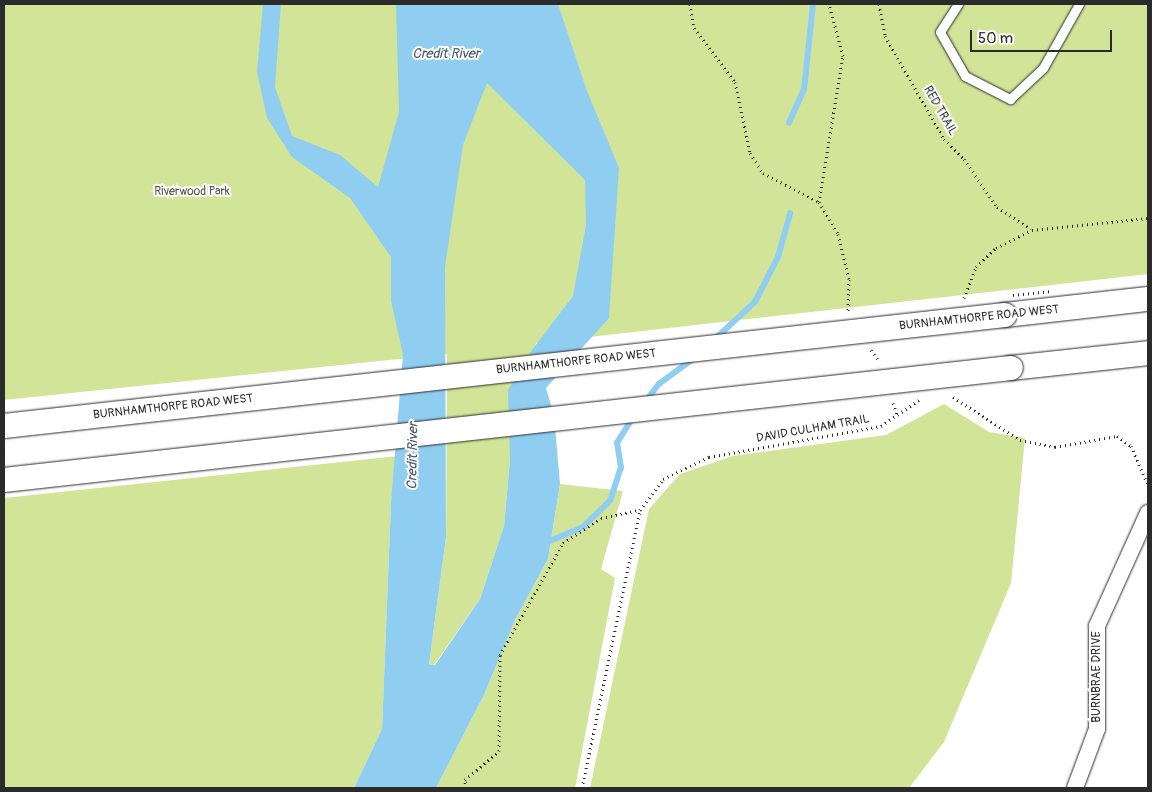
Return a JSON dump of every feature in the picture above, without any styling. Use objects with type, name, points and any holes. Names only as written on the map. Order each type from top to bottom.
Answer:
[{"type":"main road","name":"BURNHAMTHORPE ROAD WEST","points":[[4,426],[1148,299]]},
{"type":"main road","points":[[4,480],[1148,353]]},
{"type":"street","name":"BURNBRAE DRIVE","points":[[1076,788],[1097,730],[1097,626],[1148,513]]},
{"type":"lane","points":[[958,4],[940,32],[965,76],[1010,99],[1043,68],[1079,4]]},
{"type":"path","points":[[690,4],[694,28],[736,82],[750,153],[763,173],[818,202],[838,234],[849,279],[848,314],[853,323]]},
{"type":"path","points":[[818,202],[843,56],[829,4]]},
{"type":"path","name":"RED TRAIL","points":[[879,4],[885,36],[944,139],[964,159],[997,207],[1032,230]]},
{"type":"path","points":[[963,301],[976,267],[996,248],[1032,230],[1148,218]]},
{"type":"path","points":[[868,346],[881,368]]},
{"type":"path","points":[[948,393],[1020,440],[1055,447],[1117,436],[1131,446],[1148,485]]},
{"type":"path","points":[[891,395],[897,414]]},
{"type":"path","name":"DAVID CULHAM TRAIL","points":[[582,788],[640,510],[663,479],[709,458],[881,426],[926,396]]},
{"type":"path","points":[[466,788],[465,780],[500,751],[500,655],[563,543],[601,518],[640,510]]},
{"type":"green space","name":"Riverwood Park","points":[[4,4],[1148,4],[1148,274],[536,343],[510,459],[504,526],[480,599],[434,665],[429,665],[446,537],[447,354],[4,400]]},
{"type":"green space","points":[[944,404],[989,432],[1025,438],[1011,583],[944,742],[909,788],[590,788],[649,509],[680,474],[733,456],[886,435]]},
{"type":"green space","points":[[398,456],[391,502],[382,729],[354,788],[4,788],[4,498]]},
{"type":"green space","points":[[560,484],[623,491],[601,569],[615,578],[575,788],[436,788],[484,695],[515,620],[548,559]]},
{"type":"water","name":"Credit River","points":[[263,4],[281,4],[275,87],[292,136],[340,155],[378,187],[399,112],[396,4],[558,4],[587,91],[619,168],[609,318],[546,388],[554,415],[560,484],[548,559],[515,620],[484,695],[436,788],[354,788],[382,729],[391,502],[403,355],[391,301],[391,257],[350,198],[292,157],[267,118],[257,72]],"holes":[[[487,83],[585,180],[586,225],[573,296],[532,350],[508,390],[510,459],[504,526],[480,599],[435,665],[429,665],[446,537],[445,267],[463,145]]]},
{"type":"waterway","points":[[789,123],[804,90],[813,4]]},
{"type":"waterway","points":[[715,339],[755,302],[778,257],[790,214]]},
{"type":"waterway","points":[[646,401],[659,384],[693,359]]},
{"type":"waterway","points":[[545,543],[583,527],[610,501],[621,468],[617,443],[634,416]]}]
